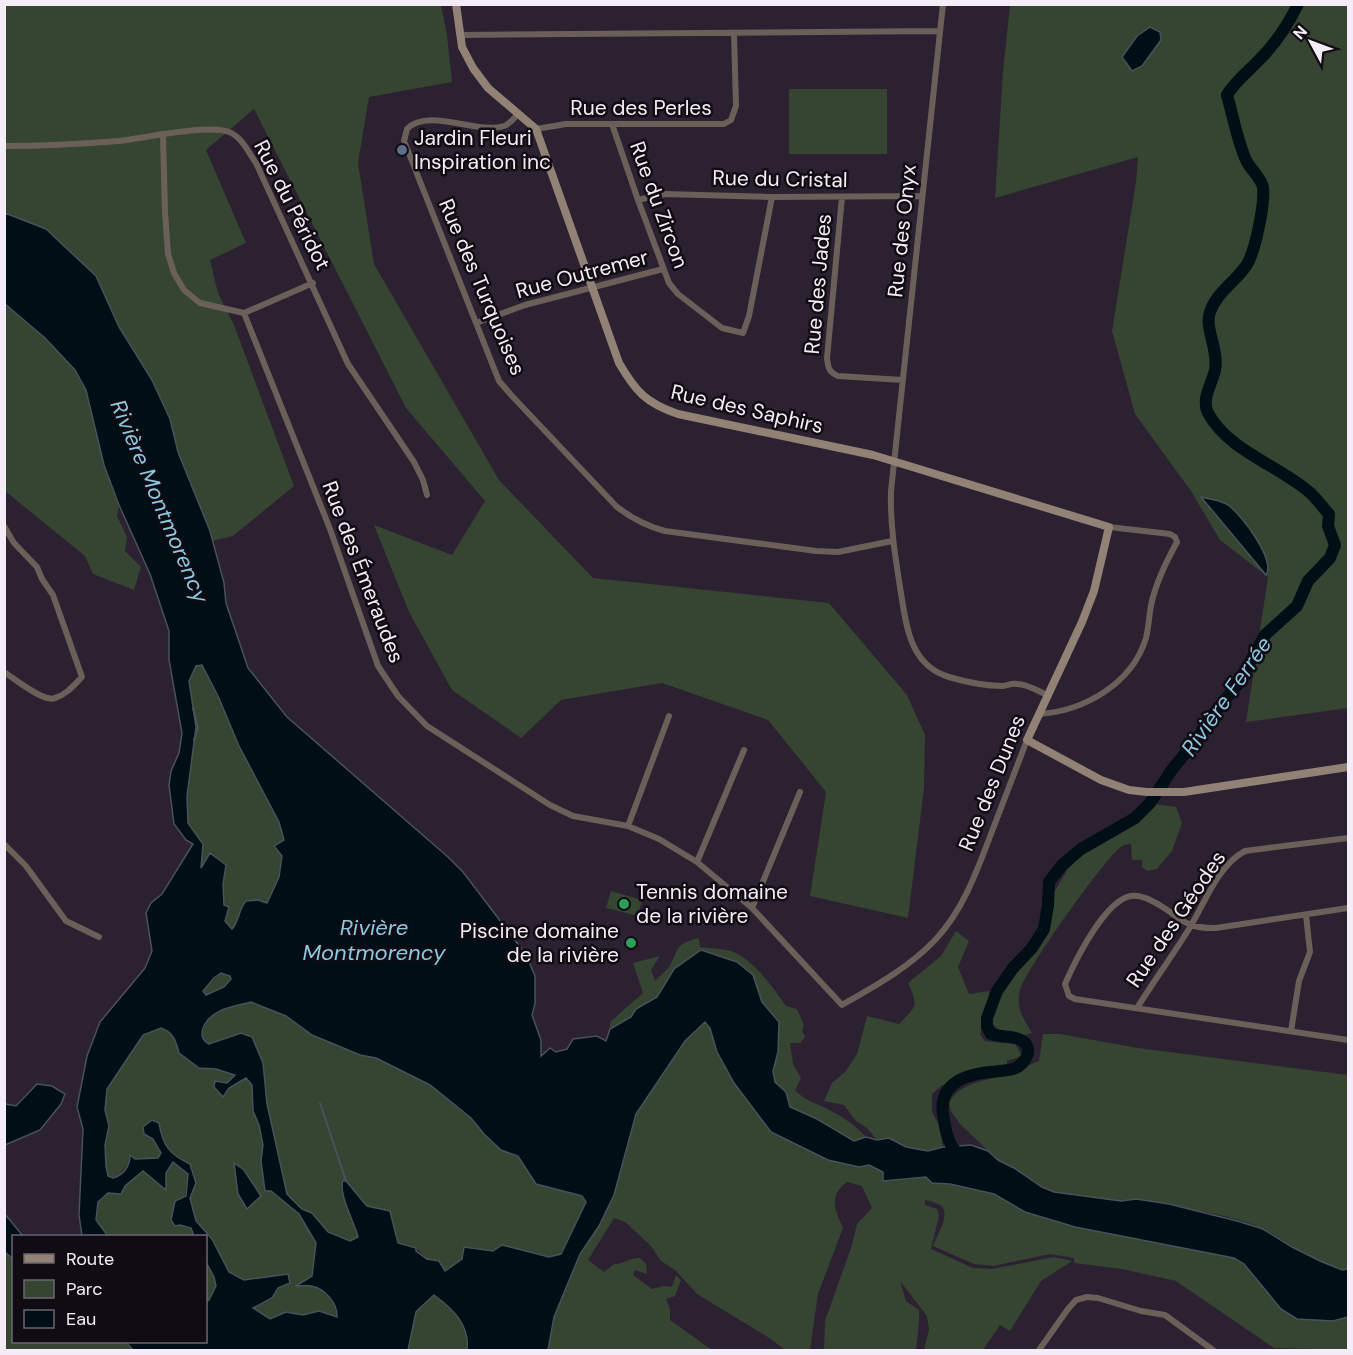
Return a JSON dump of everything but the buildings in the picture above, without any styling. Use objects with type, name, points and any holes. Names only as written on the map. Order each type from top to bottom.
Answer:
[{"type":"street","points":[[456,4],[462,47],[473,68],[488,88],[536,129]]},
{"type":"street","name":"Rue des Onyx","points":[[943,4],[894,461],[891,506],[892,541],[904,618],[910,639],[919,656],[930,668],[947,677],[974,683],[1004,686],[1017,684],[1047,695]]},
{"type":"street","points":[[460,35],[939,31]]},
{"type":"street","name":"Rue des Perles","points":[[536,129],[566,124],[716,125],[730,120],[736,106],[734,34]]},
{"type":"street","name":"Rue des Turquoises","points":[[518,114],[505,126],[495,127],[437,121],[417,122],[410,126],[404,135],[404,141],[499,381],[617,507],[633,520],[665,531],[816,551],[838,552],[892,541]]},
{"type":"street","name":"Rue du Zircon","points":[[612,124],[669,283],[687,301],[722,328],[743,333],[749,316],[772,197]]},
{"type":"street","name":"Rue des Saphirs","points":[[536,129],[619,363],[631,384],[642,397],[658,407],[678,414],[873,455],[1109,527],[1170,534],[1175,537],[1177,542],[1158,579],[1151,603],[1146,638],[1135,661],[1116,683],[1094,699],[1073,709],[1039,714]]},
{"type":"street","name":"Rue du Péridot","points":[[4,146],[50,146],[212,130],[228,131],[239,138],[256,162],[348,364],[414,462],[427,495]]},
{"type":"street","points":[[164,135],[168,254],[174,273],[184,290],[200,303],[244,313],[313,283]]},
{"type":"street","name":"Rue du Cristal","points":[[638,200],[664,194],[772,197],[922,196]]},
{"type":"street","name":"Rue des Jades","points":[[842,197],[827,358],[829,369],[831,374],[838,376],[903,380]]},
{"type":"street","name":"Rue Outremer","points":[[476,323],[525,305],[663,269]]},
{"type":"street","name":"Rue des Émeraudes","points":[[244,313],[330,529],[378,666],[398,696],[427,726],[550,805],[573,816],[628,826],[659,839],[698,862],[752,908],[842,1005]]},
{"type":"street","points":[[4,526],[14,543],[37,567],[42,579],[54,595],[82,677],[67,692],[53,700],[44,698],[4,672]]},
{"type":"street","name":"Rue des Dunes","points":[[842,1005],[879,984],[919,955],[937,939],[963,900],[977,870],[1027,740],[1082,622],[1094,591],[1109,527]]},
{"type":"street","points":[[628,826],[669,716]]},
{"type":"street","points":[[1027,740],[1101,780],[1129,790],[1147,792],[1184,792],[1348,767]]},
{"type":"street","points":[[698,862],[744,750]]},
{"type":"street","points":[[752,908],[800,792]]},
{"type":"street","name":"Rue des Géodes","points":[[1348,838],[1245,851],[1235,856],[1197,911],[1191,926],[1137,1008],[1348,1040]]},
{"type":"street","points":[[4,844],[27,866],[66,921],[99,937]]},
{"type":"street","points":[[1137,1008],[1075,999],[1069,996],[1065,984],[1092,934],[1110,910],[1130,896],[1139,896],[1149,900],[1182,923],[1201,929],[1348,908]]},
{"type":"street","points":[[1291,1031],[1299,981],[1310,952],[1306,915]]},
{"type":"street","points":[[1040,1350],[1068,1309],[1076,1300],[1087,1297],[1165,1315],[1213,1350]]},
{"type":"green space","points":[[5,5],[441,5],[452,82],[369,97],[358,163],[374,264],[499,480],[593,578],[829,603],[907,695],[925,735],[924,788],[908,918],[810,896],[826,792],[768,720],[662,683],[561,700],[521,738],[452,690],[409,612],[374,525],[452,555],[485,501],[406,408],[254,109],[206,150],[246,243],[210,260],[218,293],[234,325],[294,486],[233,536],[212,541],[178,452],[170,419],[151,380],[119,327],[96,276],[46,229],[5,213]]},
{"type":"green space","points":[[1010,5],[1348,5],[1348,708],[1246,722],[1268,577],[1220,540],[1191,491],[1135,414],[1112,331],[1138,157],[995,198]]},
{"type":"green space","points":[[789,89],[887,89],[887,154],[789,154]]},
{"type":"green space","points":[[4,304],[45,338],[75,370],[86,389],[104,465],[119,505],[117,516],[127,537],[125,551],[141,567],[134,590],[93,574],[85,556],[5,491]]},
{"type":"green space","points":[[196,665],[202,665],[279,822],[284,841],[279,877],[267,904],[240,909],[238,922],[232,929],[225,922],[229,908],[224,905],[223,884],[226,865],[200,869],[188,823],[187,796],[196,727],[189,681]]},
{"type":"green space","points":[[1155,804],[1176,807],[1182,823],[1172,851],[1157,869],[1147,871],[1142,867],[1142,860],[1132,860],[1131,843],[1122,846],[1113,855],[1084,891],[1025,979],[1020,990],[1020,1008],[1032,1033],[1015,1035],[1000,1030],[991,1022],[995,1007],[1005,988],[1042,938],[1054,906],[1054,892],[1068,869],[1082,855],[1146,815]]},
{"type":"green space","name":"Tennis domaine de la rivière","points":[[611,891],[642,900],[638,916],[606,908]]},
{"type":"green space","points":[[956,931],[969,941],[958,967],[969,994],[989,991],[988,1010],[980,1034],[985,1041],[1015,1044],[1022,1056],[1007,1061],[1007,1065],[981,1069],[971,1078],[954,1087],[942,1085],[932,1094],[932,1112],[940,1127],[943,1147],[919,1150],[891,1140],[877,1140],[867,1128],[856,1121],[844,1105],[824,1101],[832,1083],[845,1072],[857,1054],[867,1016],[899,1024],[914,1006],[914,997],[908,983],[941,956]]},
{"type":"green space","points":[[699,938],[700,947],[730,951],[752,964],[786,1006],[797,1009],[804,1025],[802,1031],[805,1037],[800,1043],[790,1043],[793,1064],[801,1078],[795,1090],[806,1099],[844,1118],[866,1137],[854,1141],[817,1119],[790,1107],[786,1092],[775,1082],[773,1071],[778,1052],[772,1013],[762,1002],[753,975],[737,962],[701,950],[674,969],[657,997],[636,1009],[631,1017],[610,1029],[606,1041],[611,1021],[643,993],[633,963],[660,956],[651,970],[655,981],[669,967],[681,945]]},
{"type":"green space","points":[[221,973],[231,978],[224,987],[206,995],[202,991]]},
{"type":"green space","points":[[251,1002],[286,1016],[312,1035],[360,1055],[376,1058],[430,1085],[471,1118],[501,1150],[518,1156],[536,1184],[582,1196],[586,1202],[560,1254],[549,1257],[502,1245],[493,1251],[464,1247],[462,1258],[445,1272],[439,1261],[427,1259],[416,1248],[398,1243],[390,1211],[367,1206],[343,1180],[343,1194],[359,1237],[350,1241],[328,1232],[312,1213],[302,1209],[287,1194],[267,1104],[263,1063],[252,1037],[209,1044],[203,1038],[207,1021],[217,1012]]},
{"type":"green space","points":[[706,1022],[717,1052],[734,1083],[771,1132],[828,1160],[859,1167],[869,1165],[883,1172],[883,1181],[926,1177],[932,1183],[950,1184],[994,1194],[1025,1212],[1075,1227],[1234,1258],[1244,1264],[1281,1309],[1333,1321],[1348,1317],[1348,1350],[1274,1348],[1176,1281],[1122,1269],[1074,1263],[1074,1258],[1050,1254],[993,1266],[974,1264],[933,1246],[943,1222],[944,1212],[940,1205],[925,1200],[925,1205],[937,1209],[939,1216],[931,1249],[973,1268],[992,1269],[1054,1257],[1072,1261],[1041,1281],[1010,1331],[1000,1325],[983,1350],[924,1350],[929,1329],[927,1316],[900,1281],[906,1301],[919,1310],[916,1350],[824,1350],[825,1321],[852,1245],[857,1224],[872,1208],[862,1186],[847,1182],[835,1198],[836,1209],[843,1228],[818,1294],[810,1350],[785,1350],[697,1294],[675,1270],[661,1261],[651,1246],[625,1222],[614,1218],[588,1260],[604,1272],[614,1264],[640,1258],[646,1264],[647,1274],[635,1270],[633,1275],[652,1289],[663,1286],[672,1287],[676,1275],[681,1280],[675,1296],[666,1299],[670,1309],[670,1320],[712,1350],[548,1350],[554,1317],[580,1254],[599,1226],[614,1195],[636,1114],[685,1041]]},
{"type":"green space","points":[[161,1028],[173,1038],[179,1053],[199,1068],[216,1069],[236,1075],[227,1084],[222,1081],[226,1094],[229,1088],[247,1078],[252,1085],[253,1111],[259,1125],[263,1145],[261,1161],[265,1190],[270,1191],[299,1214],[316,1243],[312,1276],[297,1286],[312,1286],[322,1290],[333,1302],[337,1317],[319,1311],[303,1315],[286,1312],[270,1319],[252,1308],[272,1299],[278,1288],[290,1283],[244,1280],[229,1272],[212,1239],[196,1221],[190,1198],[196,1183],[190,1164],[173,1156],[162,1140],[153,1138],[161,1153],[158,1159],[135,1160],[116,1177],[108,1176],[105,1145],[109,1126],[105,1110],[107,1089],[143,1034]],"holes":[[[234,1164],[260,1196],[248,1209],[238,1194]]]},
{"type":"green space","points":[[1043,1034],[1060,1034],[1138,1048],[1348,1075],[1348,1269],[1328,1266],[1262,1228],[1216,1214],[1136,1199],[1121,1201],[1054,1192],[998,1160],[960,1124],[951,1111],[949,1102],[955,1094],[971,1084],[1017,1071],[1039,1061]]},
{"type":"green space","points":[[173,1162],[188,1174],[180,1225],[191,1228],[194,1235],[107,1235],[96,1220],[98,1202],[108,1193],[125,1186],[143,1170],[166,1190],[166,1173]]},
{"type":"green space","points":[[4,1252],[12,1258],[12,1343],[127,1343],[133,1350],[5,1350]]},
{"type":"green space","points":[[207,1264],[216,1286],[207,1301]]},
{"type":"green space","points":[[434,1295],[459,1318],[466,1333],[467,1350],[408,1350],[416,1312]]},
{"type":"water","points":[[1150,27],[1160,32],[1161,40],[1142,66],[1132,71],[1122,57],[1137,36]]},
{"type":"water","name":"Rivière Montmorency","points":[[5,213],[46,229],[96,276],[119,327],[152,380],[170,419],[178,452],[210,531],[224,583],[226,603],[248,668],[287,717],[463,872],[517,943],[526,955],[535,976],[535,1004],[532,1015],[541,1040],[541,1056],[550,1048],[556,1052],[567,1049],[573,1039],[597,1036],[606,1041],[610,1029],[631,1017],[636,1009],[657,997],[674,969],[701,950],[737,962],[753,975],[762,1002],[779,1022],[778,1052],[773,1071],[775,1082],[786,1092],[790,1107],[817,1119],[854,1141],[866,1137],[877,1140],[889,1138],[906,1147],[928,1151],[943,1147],[971,1145],[988,1151],[998,1160],[1054,1192],[1121,1201],[1136,1199],[1169,1204],[1263,1229],[1320,1261],[1342,1270],[1348,1269],[1348,1317],[1333,1321],[1297,1319],[1281,1309],[1244,1264],[1234,1258],[1075,1227],[1025,1212],[994,1194],[950,1184],[932,1183],[926,1177],[883,1181],[883,1172],[869,1165],[859,1167],[828,1160],[771,1132],[734,1083],[717,1052],[710,1028],[705,1022],[685,1041],[636,1114],[614,1195],[599,1226],[580,1254],[554,1317],[548,1350],[467,1350],[466,1333],[459,1318],[434,1295],[416,1312],[408,1350],[133,1350],[127,1343],[207,1343],[207,1301],[216,1286],[207,1264],[207,1235],[194,1235],[191,1228],[175,1226],[171,1220],[175,1201],[186,1196],[188,1174],[173,1162],[166,1173],[166,1190],[143,1171],[125,1186],[121,1194],[108,1193],[98,1202],[96,1220],[107,1235],[82,1235],[79,1215],[83,1129],[77,1107],[87,1056],[100,1022],[145,968],[152,951],[146,913],[151,903],[162,894],[193,844],[186,840],[174,824],[169,785],[171,771],[179,753],[182,733],[169,660],[169,631],[150,574],[104,465],[86,390],[75,370],[45,338],[5,304]],"holes":[[[202,665],[239,746],[279,822],[284,840],[274,846],[282,856],[279,877],[267,903],[258,900],[246,901],[232,929],[225,921],[229,907],[224,905],[223,884],[226,865],[210,853],[201,868],[203,844],[188,823],[187,796],[196,727],[189,681],[196,666]],[[221,973],[230,976],[231,979],[224,987],[206,995],[203,991]],[[251,1002],[286,1016],[312,1035],[360,1055],[376,1058],[430,1085],[471,1118],[501,1150],[518,1156],[536,1184],[582,1196],[586,1202],[561,1254],[549,1257],[502,1245],[493,1251],[464,1247],[462,1259],[445,1271],[439,1261],[427,1259],[416,1251],[416,1248],[398,1243],[390,1211],[367,1206],[343,1180],[344,1200],[358,1237],[350,1241],[328,1232],[312,1213],[302,1209],[287,1194],[267,1104],[263,1063],[252,1037],[241,1033],[209,1044],[203,1038],[203,1028],[211,1017],[223,1010]],[[161,1028],[173,1038],[179,1053],[199,1068],[216,1069],[235,1075],[227,1083],[215,1081],[214,1087],[223,1097],[229,1088],[246,1078],[252,1085],[253,1111],[259,1125],[263,1145],[261,1161],[265,1191],[271,1191],[299,1214],[316,1243],[312,1276],[296,1286],[316,1287],[326,1293],[333,1302],[337,1317],[319,1311],[303,1315],[286,1312],[270,1319],[253,1308],[272,1298],[278,1288],[290,1283],[288,1274],[244,1280],[229,1272],[212,1239],[196,1221],[190,1198],[196,1183],[190,1164],[177,1157],[168,1148],[159,1123],[152,1120],[143,1127],[144,1134],[153,1139],[161,1153],[158,1158],[135,1159],[130,1155],[128,1166],[123,1172],[117,1177],[108,1176],[105,1145],[109,1126],[105,1110],[107,1089],[143,1035]]]},
{"type":"water","points":[[1201,497],[1225,503],[1241,518],[1262,549],[1268,568],[1266,575]]},
{"type":"water","points":[[37,1084],[52,1086],[65,1094],[61,1104],[40,1130],[5,1145],[5,1104],[16,1106]]},
{"type":"water","points":[[234,1163],[244,1170],[261,1196],[247,1209],[238,1194]]},
{"type":"water","points":[[4,1213],[22,1235],[12,1235],[12,1258],[5,1252]]},
{"type":"waterway","name":"Rivière Ferrée","points":[[962,1156],[951,1145],[947,1135],[942,1108],[944,1099],[953,1084],[969,1076],[1013,1069],[1025,1060],[1028,1051],[1024,1042],[1016,1038],[991,1034],[987,1027],[987,1018],[997,991],[1013,968],[1032,948],[1044,929],[1049,882],[1062,865],[1081,849],[1135,818],[1150,803],[1171,771],[1200,735],[1205,724],[1238,684],[1265,635],[1297,606],[1308,581],[1330,558],[1335,545],[1328,526],[1329,514],[1314,496],[1240,447],[1217,426],[1206,408],[1216,362],[1209,325],[1210,312],[1221,293],[1249,260],[1259,228],[1263,195],[1262,184],[1243,152],[1227,95],[1266,53],[1286,26],[1298,4]]},
{"type":"waterway","points":[[193,708],[198,728],[194,740]]},
{"type":"waterway","points":[[320,1103],[346,1181]]},
{"type":"place","name":"Jardin Fleuri Inspiration inc","points":[[402,150]]},
{"type":"place","name":"Tennis domaine de la rivière","points":[[624,904]]},
{"type":"place","name":"Piscine domaine de la rivière","points":[[631,943]]}]
